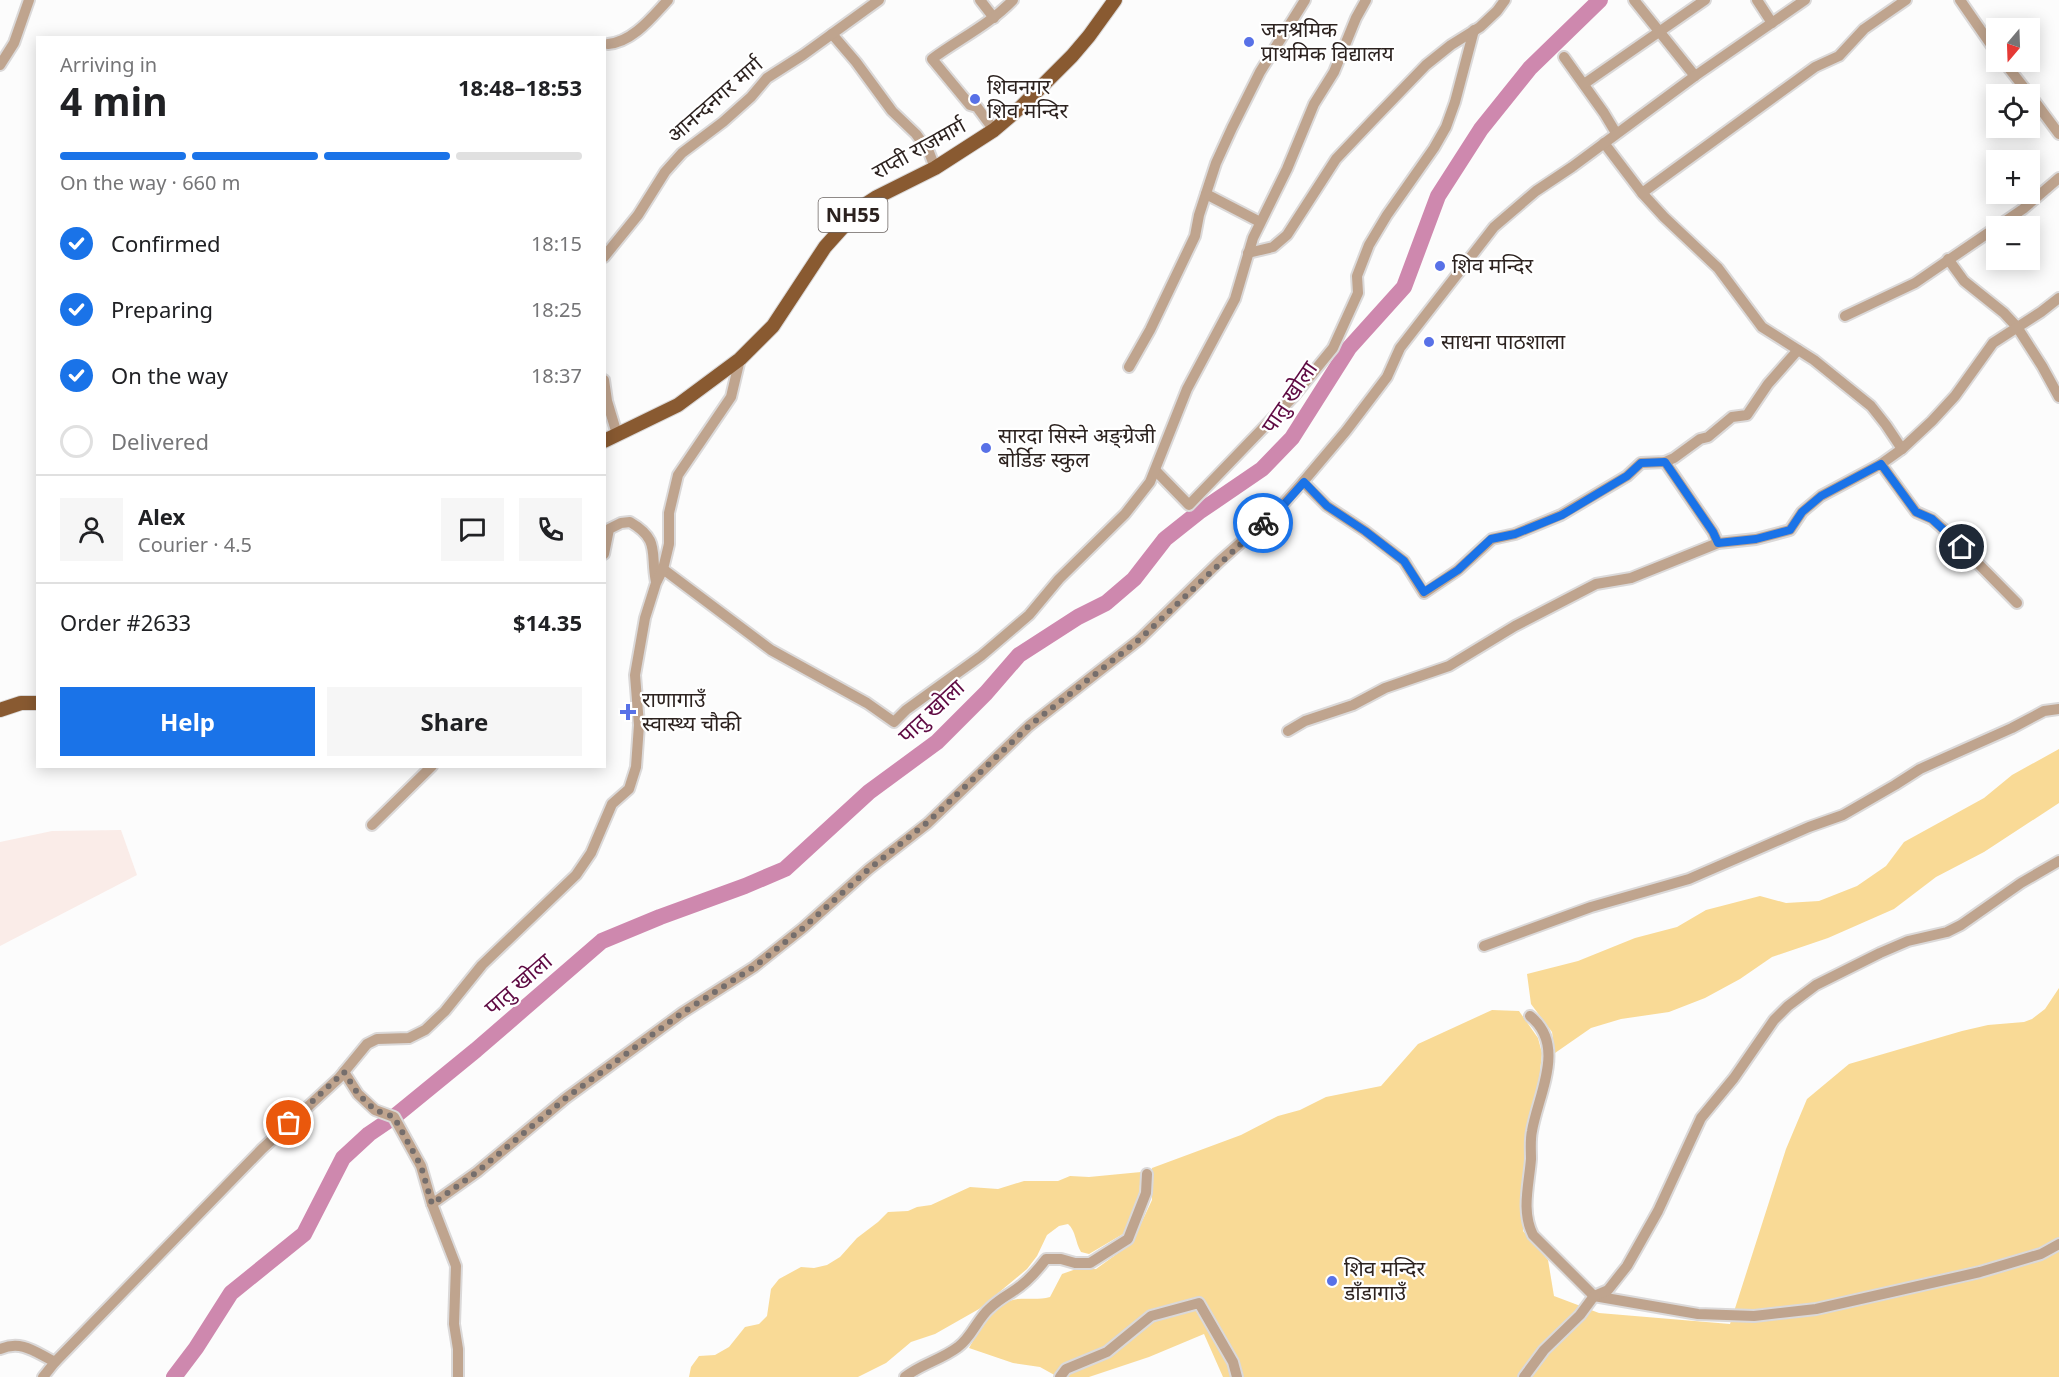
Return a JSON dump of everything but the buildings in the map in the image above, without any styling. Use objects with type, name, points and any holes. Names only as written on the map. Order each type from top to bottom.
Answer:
[{"type":"main road","name":"राप्ती राजमार्ग","points":[[606,440],[678,405],[740,359],[773,326],[825,247],[860,208],[877,196],[935,168],[994,130],[1022,106],[1072,56],[1115,0]]},
{"type":"main road","points":[[1,708],[36,702]]},
{"type":"street","points":[[0,65],[14,43],[29,0]]},
{"type":"street","points":[[608,45],[621,43],[649,20],[668,0]]},
{"type":"street","name":"आनन्दनगर मार्ग","points":[[606,254],[638,214],[665,172],[682,153],[723,122],[751,97],[767,78],[879,0]]},
{"type":"street","points":[[980,0],[994,18]]},
{"type":"street","points":[[994,130],[977,107],[970,105],[932,59],[994,18],[1012,0]]},
{"type":"street","points":[[1129,367],[1150,330],[1195,236],[1199,215],[1216,163],[1232,128],[1260,72],[1305,0]]},
{"type":"street","points":[[663,569],[771,650],[867,703],[894,722],[906,710],[981,656],[1029,615],[1059,579],[1143,494],[1156,471],[1187,389],[1234,299],[1260,222],[1287,169],[1314,104],[1334,72],[1356,18],[1366,0]]},
{"type":"street","points":[[1248,253],[1274,247],[1287,235],[1336,159],[1426,65],[1474,30],[1497,11],[1505,0]]},
{"type":"street","points":[[1634,0],[1695,76]]},
{"type":"street","points":[[1757,0],[1772,23]]},
{"type":"street","points":[[432,1204],[477,1172],[566,1098],[682,1013],[754,967],[803,928],[869,869],[928,822],[1029,726],[1140,639],[1220,561],[1280,509],[1304,482],[1387,377],[1400,348],[1494,227],[1536,191],[1804,0]]},
{"type":"street","points":[[1642,193],[1806,74],[1839,56],[1864,29],[1906,0]]},
{"type":"street","points":[[1960,0],[1986,38]]},
{"type":"street","points":[[1584,84],[1701,1]]},
{"type":"street","points":[[1156,471],[1189,505],[1293,397],[1333,348],[1358,294],[1357,276],[1369,245],[1387,214],[1434,148],[1446,127],[1474,30]]},
{"type":"street","points":[[832,34],[892,111],[916,134],[935,168]]},
{"type":"street","points":[[1564,57],[1616,134]]},
{"type":"street","points":[[2012,72],[2021,84]]},
{"type":"street","points":[[2040,109],[2059,134]]},
{"type":"street","points":[[1604,143],[1642,193],[1718,268],[1762,327],[1828,370],[1870,406],[1902,448]]},
{"type":"street","points":[[1845,315],[1915,283],[2023,210],[2059,178]]},
{"type":"street","points":[[1206,194],[1260,222]]},
{"type":"street","points":[[1948,259],[1964,281],[2004,313],[2017,327],[2059,397]]},
{"type":"street","points":[[1288,731],[1305,721],[1353,705],[1385,688],[1449,666],[1515,626],[1596,584],[1631,578],[1718,543],[1756,539],[1790,530],[1802,512],[1821,496],[1881,464],[1902,448],[1955,396],[1993,343],[2059,298]]},
{"type":"street","points":[[1304,482],[1327,506],[1404,561],[1424,592],[1458,570],[1491,539],[1515,534],[1562,515],[1627,476],[1641,463],[1665,462],[1674,458],[1700,439],[1708,437],[1732,417],[1747,415],[1768,384],[1798,350]]},
{"type":"street","points":[[43,1377],[247,1164],[344,1072],[367,1044],[377,1039],[409,1038],[425,1030],[446,1011],[482,965],[576,875],[591,853],[612,804],[629,789],[636,767],[639,725],[635,675],[645,618],[663,569],[669,544],[669,513],[678,475],[731,397],[740,359]]},
{"type":"street","points":[[606,394],[617,434]]},
{"type":"street","points":[[1665,462],[1713,532],[1718,543]]},
{"type":"street","points":[[1881,464],[1916,512],[1932,519],[1948,533],[2017,603]]},
{"type":"street","points":[[606,544],[609,529],[621,523],[630,522],[643,529],[651,540],[655,555],[656,583]]},
{"type":"street","points":[[1484,946],[1591,907],[1689,879],[1842,815],[1920,769],[2012,728],[2044,711],[2059,709]]},
{"type":"street","points":[[372,825],[430,768]]},
{"type":"street","points":[[1524,1377],[1544,1350],[1580,1316],[1594,1296],[1608,1290],[1627,1266],[1658,1211],[1701,1118],[1734,1078],[1774,1020],[1788,1006],[1816,985],[1880,953],[1908,942],[1947,932],[1961,925],[2020,883],[2059,861]]},
{"type":"street","points":[[1530,1016],[1538,1022],[1546,1035],[1548,1054],[1546,1084],[1531,1132],[1526,1196],[1527,1223],[1533,1235],[1594,1296],[1698,1314],[1754,1316],[1816,1309],[1980,1272],[2041,1254],[2059,1244]]},
{"type":"street","points":[[344,1072],[358,1094],[375,1110],[394,1117],[421,1166],[443,1238],[456,1266],[454,1324],[458,1349],[458,1377]]},
{"type":"street","points":[[905,1377],[917,1367],[947,1355],[961,1346],[979,1318],[1038,1270],[1046,1259],[1090,1263],[1128,1239],[1146,1193],[1147,1174]]},
{"type":"street","points":[[1060,1377],[1066,1370],[1107,1352],[1151,1316],[1199,1302],[1233,1362],[1237,1377]]},
{"type":"street","points":[[0,1349],[12,1344],[26,1347],[55,1362]]},
{"type":"shaded area","points":[[2059,749],[2059,803],[1984,852],[1936,877],[1894,909],[1828,938],[1772,957],[1740,979],[1705,998],[1669,1012],[1621,1019],[1591,1028],[1555,1053],[1552,1032],[1531,1004],[1527,974],[1578,961],[1635,938],[1677,927],[1706,910],[1760,896],[1786,903],[1819,901],[1857,886],[1886,866],[1904,842],[1984,798],[2012,775]]},
{"type":"shaded area","points":[[121,830],[137,875],[0,946],[0,842],[52,831]]},
{"type":"shaded area","points":[[2059,988],[2059,1377],[1223,1377],[1204,1334],[1149,1357],[1089,1377],[1058,1377],[1040,1367],[1013,1363],[969,1348],[983,1325],[1002,1305],[1018,1299],[1050,1297],[1062,1274],[1079,1268],[1096,1269],[1132,1243],[1152,1200],[1152,1168],[1241,1135],[1278,1116],[1300,1110],[1326,1097],[1381,1086],[1418,1044],[1492,1010],[1519,1011],[1538,1038],[1542,1053],[1539,1082],[1529,1129],[1523,1192],[1523,1231],[1548,1260],[1554,1296],[1599,1313],[1730,1324],[1786,1149],[1807,1099],[1849,1064],[1962,1031],[2032,1019],[2045,1009]]},
{"type":"shaded area","points":[[1141,1172],[1139,1196],[1128,1231],[1089,1254],[1081,1252],[1073,1230],[1068,1224],[1059,1226],[1047,1235],[1037,1256],[1027,1269],[979,1309],[935,1334],[911,1342],[886,1363],[858,1377],[689,1377],[691,1367],[699,1356],[715,1355],[729,1347],[745,1327],[759,1324],[767,1316],[771,1289],[779,1279],[801,1267],[814,1268],[827,1265],[840,1257],[857,1238],[888,1212],[908,1211],[931,1205],[970,1187],[998,1189],[1024,1181],[1058,1181],[1070,1176],[1089,1177]]},
{"type":"waterway","name":"पातु खोला","points":[[174,1377],[196,1348],[231,1293],[304,1234],[343,1158],[369,1134],[394,1117],[476,1050],[602,941],[785,869],[869,792],[937,742],[986,693],[1019,655],[1078,617],[1106,603],[1134,579],[1165,539],[1199,512],[1262,469],[1292,438],[1349,348],[1404,287],[1438,196],[1481,129],[1530,68],[1600,0]]},
{"type":"way so far","points":[[289,1123],[344,1072],[358,1094],[375,1110],[394,1117],[421,1166],[432,1204],[510,1146],[566,1098],[682,1013],[754,967],[803,928],[869,869],[928,822],[1029,726],[1140,639],[1220,561],[1263,523]]},
{"type":"place","name":"जनश्रमिक प्राथमिक विद्यालय","points":[[1249,42]]},
{"type":"place","name":"शिवनगर शिव मन्दिर","points":[[975,99]]},
{"type":"place","name":"शिव मन्दिर","points":[[1440,266]]},
{"type":"place","name":"साधना पाठशाला","points":[[1429,342]]},
{"type":"place","name":"सारदा सिस्ने अङ्ग्रेजी बोर्डिङ स्कुल","points":[[986,448]]},
{"type":"place","name":"राणागाउँ स्वास्थ्य चौकी","points":[[628,712]]},
{"type":"place","name":"शिव मन्दिर डाँडागाउँ","points":[[1332,1281]]},
{"type":"route","points":[[1263,523],[1280,509],[1304,482],[1327,506],[1404,561],[1424,592],[1458,570],[1491,539],[1515,534],[1562,515],[1627,476],[1641,463],[1665,462],[1713,532],[1718,543],[1741,542],[1790,530],[1802,512],[1821,496],[1881,464],[1916,512],[1932,519],[1962,547]]}]
